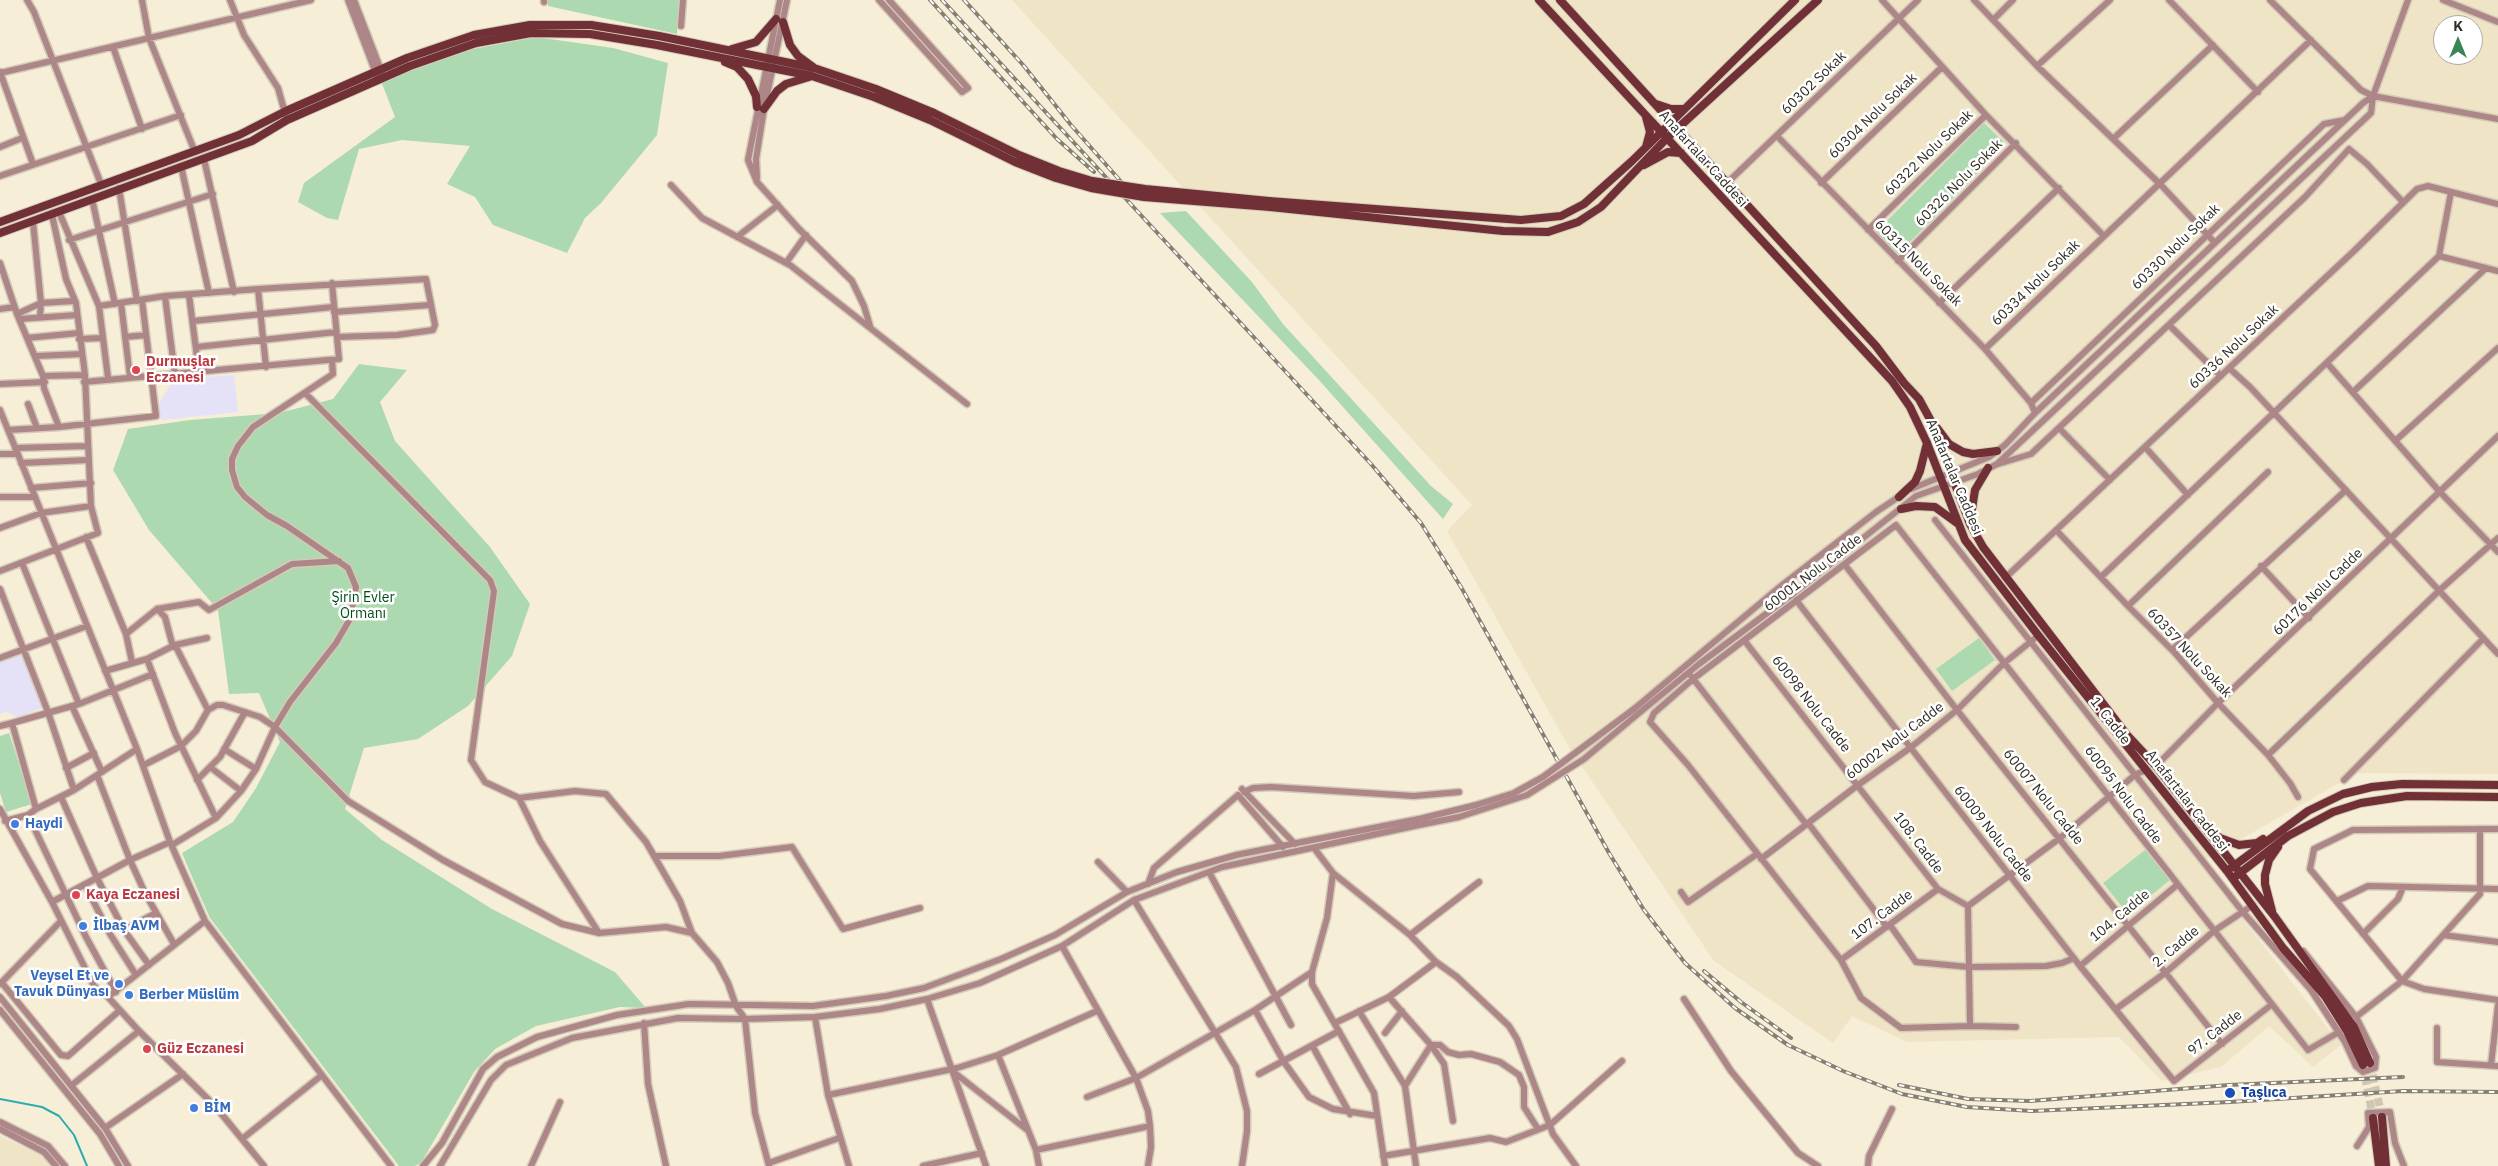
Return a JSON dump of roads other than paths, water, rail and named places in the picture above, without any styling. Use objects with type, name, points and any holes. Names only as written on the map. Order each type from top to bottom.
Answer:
[{"type":"main road","name":"Anafartalar Caddesi","points":[[1539,0],[1892,380],[1910,407],[1927,443],[1945,486],[1957,523],[1966,540],[2035,638],[2147,770],[2253,905],[2283,948],[2325,996],[2366,1064],[2354,1027],[2306,963],[2293,942],[2156,766],[2127,735],[2005,578],[1970,524],[1931,421],[1919,399],[1904,383],[1876,346],[1560,0]]},
{"type":"main road","points":[[0,222],[239,135],[286,111],[380,75],[474,35],[530,24],[591,25],[772,59],[876,89],[1018,155],[1059,171],[1092,181],[1145,189],[1502,231],[1548,232],[1578,222],[1601,207],[1638,168],[1665,135],[1671,122],[1683,109],[1795,0]]},
{"type":"main road","points":[[1270,204],[1521,220],[1547,219],[1561,216],[1584,204],[1646,149],[1677,129],[1818,0]]},
{"type":"main road","points":[[727,50],[744,47],[756,42],[779,21],[790,45],[813,72]]},
{"type":"main road","points":[[0,233],[252,140],[288,120],[380,75],[476,43],[531,33],[590,34],[770,68],[813,72]]},
{"type":"main road","points":[[715,57],[737,67],[748,79],[761,108],[786,84],[813,72]]},
{"type":"main road","points":[[1654,104],[1670,109],[1683,109]]},
{"type":"main road","points":[[1643,111],[1650,132],[1646,149]]},
{"type":"main road","points":[[1638,168],[1658,155],[1668,152],[1681,154]]},
{"type":"main road","points":[[1931,421],[1949,444],[1963,452],[1973,454],[1998,451]]},
{"type":"main road","points":[[1899,497],[1915,482],[1920,472],[1927,443]]},
{"type":"main road","points":[[1970,524],[1975,490],[1988,468]]},
{"type":"main road","points":[[1901,509],[1916,506],[1935,507],[1957,523]]},
{"type":"main road","points":[[2227,871],[2308,811],[2343,794],[2372,787],[2438,783],[2498,785]]},
{"type":"main road","points":[[2233,879],[2283,840],[2333,812],[2361,803],[2407,796],[2498,798]]},
{"type":"main road","points":[[2198,821],[2220,838],[2240,845],[2257,843],[2278,832]]},
{"type":"main road","points":[[2274,917],[2265,875],[2269,860],[2283,840]]},
{"type":"main road","points":[[2382,1117],[2386,1166]]},
{"type":"main road","points":[[2373,1118],[2379,1166]]},
{"type":"street","points":[[142,0],[150,38],[195,152]]},
{"type":"street","points":[[230,0],[244,35],[278,88],[288,120]]},
{"type":"street","points":[[33,164],[22,138],[0,72],[53,62],[311,0]]},
{"type":"street","points":[[348,0],[380,75]]},
{"type":"street","points":[[354,0],[380,75]]},
{"type":"street","points":[[681,26],[683,0]]},
{"type":"street","points":[[780,0],[779,21],[761,108],[756,159],[757,182],[852,281],[864,306],[870,326]]},
{"type":"street","points":[[779,21],[787,0]]},
{"type":"street","points":[[879,0],[962,92],[968,88],[889,0]]},
{"type":"street","points":[[1882,0],[1986,115],[2016,143],[2104,236]]},
{"type":"street","name":"60302 Sokak","points":[[1727,183],[1918,0]]},
{"type":"street","points":[[1974,0],[2037,66],[2161,184],[2208,233],[2215,243]]},
{"type":"street","points":[[1992,20],[2013,0]]},
{"type":"street","points":[[2037,66],[2110,0]]},
{"type":"street","points":[[2169,0],[2258,92]]},
{"type":"street","points":[[2270,0],[2361,90],[2373,96],[2498,119]]},
{"type":"street","points":[[1997,464],[2371,113],[2373,96],[2408,0]]},
{"type":"street","points":[[2443,0],[2498,22]]},
{"type":"street","points":[[30,1],[101,184]]},
{"type":"street","name":"60334 Nolu Sokak","points":[[1985,349],[2311,40]]},
{"type":"street","points":[[2113,139],[2213,45]]},
{"type":"street","points":[[113,47],[142,129]]},
{"type":"street","name":"60304 Nolu Sokak","points":[[1821,183],[1942,67]]},
{"type":"street","points":[[1637,711],[1782,585],[1899,497],[1916,485],[1972,465],[1998,451],[2035,413],[2344,120],[2373,96]]},
{"type":"street","points":[[0,176],[181,115]]},
{"type":"street","name":"60322 Nolu Sokak","points":[[1868,230],[1986,115]]},
{"type":"street","name":"60330 Nolu Sokak","points":[[2031,404],[2324,124],[2344,120]]},
{"type":"street","name":"60315 Nolu Sokak","points":[[1777,136],[1985,349],[2031,404],[2035,413]]},
{"type":"street","points":[[0,147],[22,138]]},
{"type":"street","name":"60326 Nolu Sokak","points":[[1898,261],[2016,143]]},
{"type":"street","points":[[440,1166],[491,1080],[506,1065],[572,1038],[678,1018],[815,1017],[880,1009],[927,998],[980,983],[1062,946],[1134,900],[1222,867],[1314,848],[1419,822],[1514,793],[1543,777],[1637,711],[1794,593],[1916,496],[1997,464],[2031,454],[2306,196],[2349,149],[2367,164],[2403,202]]},
{"type":"street","points":[[204,159],[234,292]]},
{"type":"street","points":[[181,166],[209,293]]},
{"type":"street","points":[[671,185],[702,218],[786,263],[870,326],[967,404]]},
{"type":"street","name":"60336 Nolu Sokak","points":[[2005,578],[2221,376],[2416,189],[2428,186],[2498,204]]},
{"type":"street","points":[[5,426],[59,427],[86,422],[156,416],[146,335],[119,188]]},
{"type":"street","points":[[1939,303],[2059,188]]},
{"type":"street","points":[[2100,577],[2439,256],[2451,192]]},
{"type":"street","points":[[69,240],[213,194]]},
{"type":"street","points":[[92,200],[118,304],[125,337],[130,377]]},
{"type":"street","points":[[737,237],[778,205]]},
{"type":"street","points":[[55,213],[99,306],[108,378]]},
{"type":"street","points":[[0,570],[98,533],[91,506],[84,378],[76,303],[66,279],[55,213]]},
{"type":"street","points":[[33,222],[41,303],[40,316]]},
{"type":"street","points":[[786,263],[806,235]]},
{"type":"street","points":[[2439,256],[2498,271]]},
{"type":"street","points":[[0,263],[17,313],[36,356],[44,379],[44,388],[59,427]]},
{"type":"street","points":[[2353,392],[2486,268]]},
{"type":"street","points":[[99,306],[165,296],[332,283],[426,279],[435,325],[433,330],[397,335],[337,335],[279,340],[262,339],[197,347]]},
{"type":"street","points":[[0,384],[44,379],[152,377],[339,359],[332,283]]},
{"type":"street","points":[[258,289],[266,367]]},
{"type":"street","points":[[189,295],[199,373]]},
{"type":"street","points":[[165,296],[175,375]]},
{"type":"street","points":[[17,313],[41,303],[74,301]]},
{"type":"street","points":[[193,321],[260,314],[430,305]]},
{"type":"street","points":[[0,308],[17,313],[40,316],[77,315]]},
{"type":"street","points":[[2168,326],[2221,376]]},
{"type":"street","points":[[125,337],[146,335]]},
{"type":"street","points":[[27,338],[79,336],[102,338]]},
{"type":"street","points":[[2396,441],[2498,348]]},
{"type":"street","points":[[36,356],[82,354]]},
{"type":"street","points":[[52,902],[130,860],[171,844],[216,818],[241,791],[256,770],[275,727],[290,702],[336,643],[350,619],[356,587],[348,568],[287,526],[267,515],[245,497],[237,487],[233,476],[232,459],[238,446],[253,427],[333,374],[332,360]]},
{"type":"street","points":[[2327,363],[2440,491],[2498,552]]},
{"type":"street","points":[[2229,368],[2274,413],[2438,592],[2498,654]]},
{"type":"street","points":[[305,392],[490,580],[494,591],[471,760],[485,782],[519,798],[575,791],[606,794],[646,842],[680,901],[692,933],[716,962],[728,983],[736,1006],[745,1019],[755,1113],[769,1164],[839,1138]]},
{"type":"street","points":[[28,404],[37,428]]},
{"type":"street","points":[[0,410],[144,765],[171,844],[205,920],[391,1166]]},
{"type":"street","points":[[2059,428],[2110,480]]},
{"type":"street","name":"60176 Nolu Cadde","points":[[2156,766],[2218,703],[2498,436]]},
{"type":"street","points":[[0,454],[16,451],[87,446]]},
{"type":"street","points":[[2145,446],[2188,495]]},
{"type":"street","points":[[21,463],[88,460]]},
{"type":"street","points":[[2128,606],[2268,472]]},
{"type":"street","points":[[31,488],[91,483]]},
{"type":"street","points":[[2172,650],[2261,566],[2346,490]]},
{"type":"street","points":[[0,497],[35,497]]},
{"type":"street","points":[[0,528],[41,513],[91,506]]},
{"type":"street","name":"1. Cadde","points":[[1935,520],[2035,638],[2242,912],[2311,990],[2339,1032],[2359,1070],[2369,1071],[2374,1068],[2376,1057],[2356,1017]]},
{"type":"street","name":"60001 Nolu Cadde","points":[[1759,857],[1688,765],[1650,722],[1654,713],[1693,679],[1896,525]]},
{"type":"street","name":"60095 Nolu Cadde","points":[[1896,525],[2003,664],[2110,796],[2177,885],[2308,1050],[2339,1032]]},
{"type":"street","name":"60357 Nolu Sokak","points":[[2056,530],[2172,650],[2268,756],[2290,783],[2298,797]]},
{"type":"street","points":[[86,537],[126,634],[132,662]]},
{"type":"street","points":[[2268,756],[2438,592],[2498,538]]},
{"type":"street","points":[[126,634],[157,609],[199,602],[209,610],[292,564],[339,561]]},
{"type":"street","points":[[22,562],[94,753],[130,860],[156,913],[174,944]]},
{"type":"street","name":"60007 Nolu Cadde","points":[[1845,565],[1957,710],[2222,1044]]},
{"type":"street","points":[[2261,566],[2309,618]]},
{"type":"street","points":[[0,589],[48,712],[74,790]]},
{"type":"street","name":"60009 Nolu Cadde","points":[[1796,600],[2080,966],[2174,1081]]},
{"type":"street","points":[[157,609],[165,617],[174,646],[208,710]]},
{"type":"street","points":[[0,658],[87,626]]},
{"type":"street","points":[[105,671],[147,659],[174,646],[207,638]]},
{"type":"street","name":"60002 Nolu Cadde","points":[[1681,892],[1688,902],[1759,857],[1807,823],[1910,748],[1957,710],[2003,664],[2035,638]]},
{"type":"street","points":[[2344,780],[2483,639]]},
{"type":"street","name":"60098 Nolu Cadde","points":[[1744,640],[1858,785]]},
{"type":"street","points":[[147,659],[181,746],[216,818]]},
{"type":"street","points":[[1688,673],[1916,962],[1969,967],[2046,966],[2062,963],[2074,958]]},
{"type":"street","points":[[0,726],[76,705],[153,674]]},
{"type":"street","points":[[144,765],[181,746],[196,732],[208,710],[216,704],[245,712],[260,717],[275,727],[348,801],[443,860],[562,924],[599,932],[666,927],[692,933]]},
{"type":"street","points":[[198,780],[224,749],[245,712]]},
{"type":"street","points":[[12,723],[36,809]]},
{"type":"street","points":[[5,821],[28,815],[74,790],[137,749]]},
{"type":"street","points":[[224,749],[256,770]]},
{"type":"street","points":[[66,768],[94,753]]},
{"type":"street","points":[[210,767],[241,791]]},
{"type":"street","points":[[1970,1026],[1968,906],[2060,838],[2136,774],[2147,770]]},
{"type":"street","name":"108. Cadde","points":[[1858,785],[1938,889],[1968,906]]},
{"type":"street","points":[[1295,844],[1243,790],[1271,787],[1414,796],[1458,792]]},
{"type":"street","points":[[1148,884],[1154,868],[1238,795],[1282,847]]},
{"type":"street","points":[[61,797],[97,878],[124,930],[149,965]]},
{"type":"street","points":[[519,798],[540,841],[599,932]]},
{"type":"street","points":[[0,809],[52,902],[94,986],[108,997],[139,1031],[215,1106],[264,1166]]},
{"type":"street","points":[[28,815],[86,937],[116,992]]},
{"type":"street","points":[[423,1166],[442,1143],[483,1069],[497,1057],[521,1044],[563,1028],[618,1015],[690,1004],[814,1006],[886,996],[924,988],[1001,959],[1055,935],[1127,892],[1148,884],[1236,855],[1419,822]]},
{"type":"street","points":[[2293,942],[2318,968],[2356,1017],[2402,981],[2480,894],[2480,829]]},
{"type":"street","points":[[2498,829],[2353,830],[2314,849],[2310,869],[2402,981],[2424,989],[2498,1000]]},
{"type":"street","points":[[654,856],[719,856],[792,847],[843,929],[920,908]]},
{"type":"street","points":[[1314,848],[1333,873],[1410,935],[1436,962],[1457,977],[1508,1026],[1516,1039],[1553,1134],[1576,1166]]},
{"type":"street","points":[[1759,857],[1842,960],[1861,998],[1901,1028],[2016,1027]]},
{"type":"street","points":[[1098,862],[1127,892]]},
{"type":"street","points":[[1210,872],[1274,997],[1291,1025]]},
{"type":"street","points":[[1333,873],[1327,918],[1312,972],[1312,984],[1374,1093],[1385,1166]]},
{"type":"street","points":[[1410,935],[1479,882]]},
{"type":"street","points":[[85,884],[110,934],[136,975]]},
{"type":"street","name":"104. Cadde","points":[[2080,966],[2177,885]]},
{"type":"street","points":[[2337,901],[2368,886],[2498,889]]},
{"type":"street","points":[[2363,934],[2398,899],[2403,887]]},
{"type":"street","name":"107. Cadde","points":[[1842,960],[1938,889]]},
{"type":"street","points":[[1134,900],[1236,1067],[1247,1111],[1247,1131],[1242,1166]]},
{"type":"street","name":"2. Cadde","points":[[2116,1009],[2165,973],[2214,931],[2253,905]]},
{"type":"street","points":[[124,930],[156,913]]},
{"type":"street","points":[[108,997],[205,920]]},
{"type":"street","points":[[61,921],[1,983],[61,1055],[68,1056],[120,1010]]},
{"type":"street","points":[[2443,935],[2498,942]]},
{"type":"street","points":[[1062,946],[1136,1078],[1148,1111],[1151,1147],[1148,1166]]},
{"type":"street","points":[[1335,1022],[1390,997],[1436,962]]},
{"type":"street","points":[[1086,1097],[1136,1078],[1255,1010],[1312,972]]},
{"type":"street","points":[[0,996],[105,1128],[128,1166]]},
{"type":"street","points":[[1390,997],[1431,1045],[1444,1064],[1453,1121]]},
{"type":"street","points":[[927,998],[950,1069],[986,1166]]},
{"type":"street","points":[[1684,999],[1732,1071],[1798,1154],[1818,1166]]},
{"type":"street","points":[[2437,1028],[2437,1062],[2494,1066],[2498,1004]]},
{"type":"street","name":"97. Cadde","points":[[2174,1081],[2271,1005]]},
{"type":"street","points":[[0,1010],[100,1134],[119,1166]]},
{"type":"street","points":[[1255,1010],[1284,1062],[1309,1097],[1325,1106],[1350,1114],[1377,1116]]},
{"type":"street","points":[[1385,1033],[1402,1010]]},
{"type":"street","points":[[828,1095],[950,1069],[998,1054],[1097,1011]]},
{"type":"street","points":[[1358,1011],[1405,1086],[1416,1166]]},
{"type":"street","points":[[815,1017],[828,1095],[839,1138],[849,1166]]},
{"type":"street","points":[[644,1023],[648,1084],[666,1166]]},
{"type":"street","points":[[72,1086],[139,1031]]},
{"type":"street","points":[[1260,1074],[1313,1047],[1339,1031]]},
{"type":"street","points":[[1431,1045],[1440,1045],[1454,1054],[1471,1054],[1500,1062],[1513,1070],[1519,1075],[1524,1087],[1524,1107],[1538,1130]]},
{"type":"street","points":[[1405,1086],[1431,1045]]},
{"type":"street","points":[[1313,1047],[1350,1114]]},
{"type":"street","points":[[998,1054],[1036,1150],[1039,1166]]},
{"type":"street","points":[[1383,1156],[1490,1138],[1506,1142],[1538,1130],[1550,1125],[1622,1061]]},
{"type":"street","points":[[950,1069],[1027,1130]]},
{"type":"street","points":[[105,1128],[182,1074]]},
{"type":"street","points":[[242,1139],[322,1075]]},
{"type":"street","points":[[531,1166],[560,1102]]},
{"type":"street","points":[[1868,1166],[1868,1156],[1892,1109]]},
{"type":"street","points":[[2357,1146],[2368,1127],[2368,1113],[2390,1112],[2395,1142],[2404,1166]]},
{"type":"street","points":[[0,1122],[36,1138],[48,1146],[64,1166]]},
{"type":"street","points":[[1036,1150],[1150,1126]]},
{"type":"street","points":[[0,1129],[29,1142],[44,1152],[56,1166]]},
{"type":"street","points":[[25,1133],[29,1142]]},
{"type":"street","points":[[29,1142],[36,1138]]},
{"type":"street","points":[[923,1166],[982,1153]]},
{"type":"waterway","points":[[0,1099],[42,1107],[59,1116],[74,1135],[87,1166]]},
{"type":"tunnel","points":[[2370,1063],[2382,1117]]},
{"type":"tunnel","points":[[2363,1065],[2373,1118]]},
{"type":"railway","points":[[930,0],[1057,139],[1094,172]]},
{"type":"railway","points":[[942,0],[1371,464],[1421,523],[1461,587],[1609,853],[1644,910],[1685,963],[1735,1008],[1788,1045],[1843,1071],[1902,1094],[1967,1107],[2032,1111],[2230,1102],[2403,1091],[2498,1092]]},
{"type":"railway","points":[[964,0],[1024,66],[1071,125],[1124,185]]},
{"type":"railway","points":[[1704,971],[1741,1002],[1791,1038]]},
{"type":"railway","points":[[1899,1085],[1968,1099],[2030,1101],[2229,1085],[2403,1077]]},
{"type":"place","name":"Durmuşlar Eczanesi","points":[[136,370]]},
{"type":"place","name":"Haydi","points":[[15,824]]},
{"type":"place","name":"Kaya Eczanesi","points":[[76,895]]},
{"type":"place","name":"İlbaş AVM","points":[[83,926]]},
{"type":"place","name":"Veysel Et ve Tavuk Dünyası","points":[[119,984]]},
{"type":"place","name":"Berber Müslüm","points":[[129,995]]},
{"type":"place","name":"Güz Eczanesi","points":[[147,1049]]},
{"type":"place","name":"Taşlıca","points":[[2230,1093]]},
{"type":"place","name":"BİM","points":[[194,1108]]},
{"type":"park label","name":"Şirin Evler Ormanı","points":[[363,606]]}]
